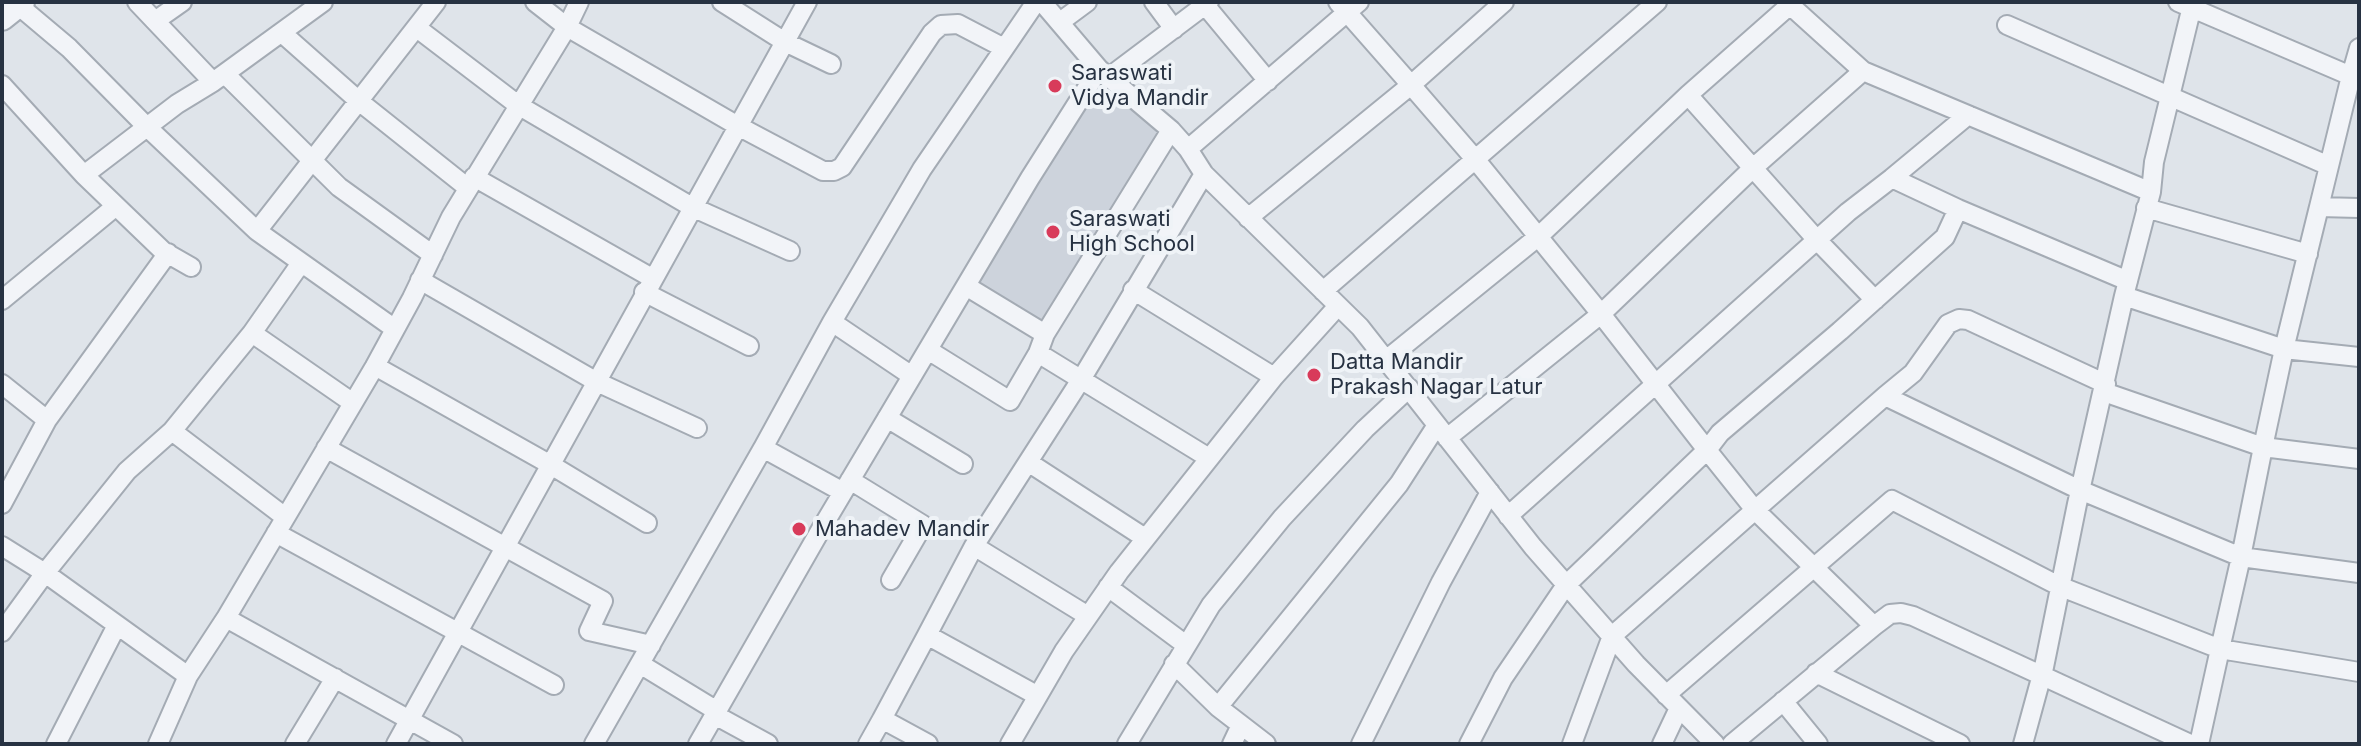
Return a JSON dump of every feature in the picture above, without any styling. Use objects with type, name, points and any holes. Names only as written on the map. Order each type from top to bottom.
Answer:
[{"type":"street","points":[[137,2],[339,187],[433,255]]},
{"type":"street","points":[[155,21],[182,2]]},
{"type":"street","points":[[84,175],[177,104],[219,78],[323,2]]},
{"type":"street","points":[[257,231],[436,2]]},
{"type":"street","points":[[535,2],[567,27],[738,126],[823,171],[842,167],[932,33],[941,25],[958,24],[1004,48]]},
{"type":"street","points":[[158,744],[188,676],[226,618],[375,366],[471,182],[567,27],[579,2]]},
{"type":"street","points":[[722,2],[785,42],[831,64]]},
{"type":"street","points":[[396,744],[807,2]]},
{"type":"street","points":[[601,742],[640,664],[832,322],[922,169],[1039,2],[1104,73],[1171,130],[1204,174],[1360,327],[1566,585],[1715,744]]},
{"type":"street","points":[[1060,22],[1087,2]]},
{"type":"street","points":[[1154,2],[1174,29]]},
{"type":"street","points":[[1248,218],[1411,85],[1504,2]]},
{"type":"street","points":[[1323,291],[1657,2]]},
{"type":"street","points":[[698,744],[846,486],[1030,178],[1104,73],[1174,29],[1207,4],[1268,81]]},
{"type":"street","points":[[1386,360],[1539,236],[1688,95],[1791,4],[1863,71],[1968,115],[2149,200],[2308,254]]},
{"type":"street","points":[[2023,744],[2042,676],[2080,490],[2149,200],[2187,4],[2355,76]]},
{"type":"street","points":[[1188,149],[1268,81],[1348,5],[1411,85],[1539,236],[1755,510],[1874,626]]},
{"type":"street","points":[[14,8],[69,48],[257,231],[395,329]]},
{"type":"street","points":[[2007,25],[2329,166]]},
{"type":"street","points":[[417,28],[518,105],[692,207],[790,251]]},
{"type":"street","points":[[282,33],[360,102],[471,182],[749,346]]},
{"type":"street","points":[[2199,744],[2284,349],[2329,166],[2355,76],[2359,48]]},
{"type":"street","points":[[1218,707],[1442,431],[1601,314],[1753,168],[1863,71]]},
{"type":"street","points":[[2,85],[116,206],[168,253],[191,267]]},
{"type":"street","points":[[1688,95],[1817,240],[1875,300]]},
{"type":"street","points":[[1508,516],[1817,240],[1968,115]]},
{"type":"street","points":[[928,350],[1010,401],[1038,353],[1045,334],[1171,130]]},
{"type":"street","points":[[868,744],[974,546],[1082,378],[1204,174]]},
{"type":"street","points":[[1892,178],[2126,289],[2284,349],[2359,357]]},
{"type":"street","points":[[2,300],[116,206]]},
{"type":"street","points":[[2319,207],[2359,208]]},
{"type":"street","points":[[1469,744],[1503,678],[1566,585],[1707,450],[1720,433],[1945,237],[1958,209]]},
{"type":"street","points":[[2,504],[47,420],[168,253]]},
{"type":"street","points":[[2,632],[127,471],[172,431],[252,333],[301,263]]},
{"type":"street","points":[[420,280],[597,382],[697,428]]},
{"type":"street","points":[[966,286],[1045,334]]},
{"type":"street","points":[[1133,290],[1274,377]]},
{"type":"street","points":[[1010,744],[1108,587],[1274,377],[1338,306]]},
{"type":"street","points":[[1572,744],[1612,636],[1913,373],[1948,324],[1959,319],[1968,320],[2105,388],[2263,447],[2359,459]]},
{"type":"street","points":[[832,322],[912,376]]},
{"type":"street","points":[[252,333],[353,403]]},
{"type":"street","points":[[1038,353],[1209,458]]},
{"type":"street","points":[[375,366],[647,523]]},
{"type":"street","points":[[2,384],[47,420]]},
{"type":"street","points":[[1127,744],[1211,605],[1282,518],[1365,429],[1409,388]]},
{"type":"street","points":[[1885,396],[2080,490],[2241,557],[2359,573]]},
{"type":"street","points":[[887,418],[963,464]]},
{"type":"street","points":[[172,431],[281,525],[457,631],[554,685]]},
{"type":"street","points":[[326,448],[603,601],[589,631],[651,645]]},
{"type":"street","points":[[763,448],[923,525],[891,580]]},
{"type":"street","points":[[1028,462],[1145,538]]},
{"type":"street","points":[[1361,744],[1441,582],[1490,492]]},
{"type":"street","points":[[1662,744],[1673,701],[1892,500],[2059,586],[2220,649],[2359,672]]},
{"type":"street","points":[[2,546],[45,573],[188,676]]},
{"type":"street","points":[[974,546],[1088,616]]},
{"type":"street","points":[[1108,587],[1186,645]]},
{"type":"street","points":[[1732,744],[1890,614],[1913,616],[2190,744]]},
{"type":"street","points":[[226,618],[453,744]]},
{"type":"street","points":[[56,744],[117,625]]},
{"type":"street","points":[[927,635],[1038,696]]},
{"type":"street","points":[[640,664],[768,744]]},
{"type":"street","points":[[1174,664],[1218,707],[1266,744]]},
{"type":"street","points":[[1816,673],[1960,744]]},
{"type":"street","points":[[295,744],[335,678]]},
{"type":"street","points":[[1783,701],[1818,744]]},
{"type":"street","points":[[882,719],[928,744]]},
{"type":"street","points":[[1232,744],[1241,725]]},
{"type":"shaded area","name":"Saraswati High School","points":[[1099,69],[1167,137],[1045,334],[966,286]]},
{"type":"place","name":"Saraswati Vidya Mandir","points":[[1055,86]]},
{"type":"place","name":"Saraswati High School","points":[[1053,232]]},
{"type":"place","name":"Datta Mandir Prakash Nagar Latur","points":[[1314,375]]},
{"type":"place","name":"Mahadev Mandir","points":[[799,529]]}]
